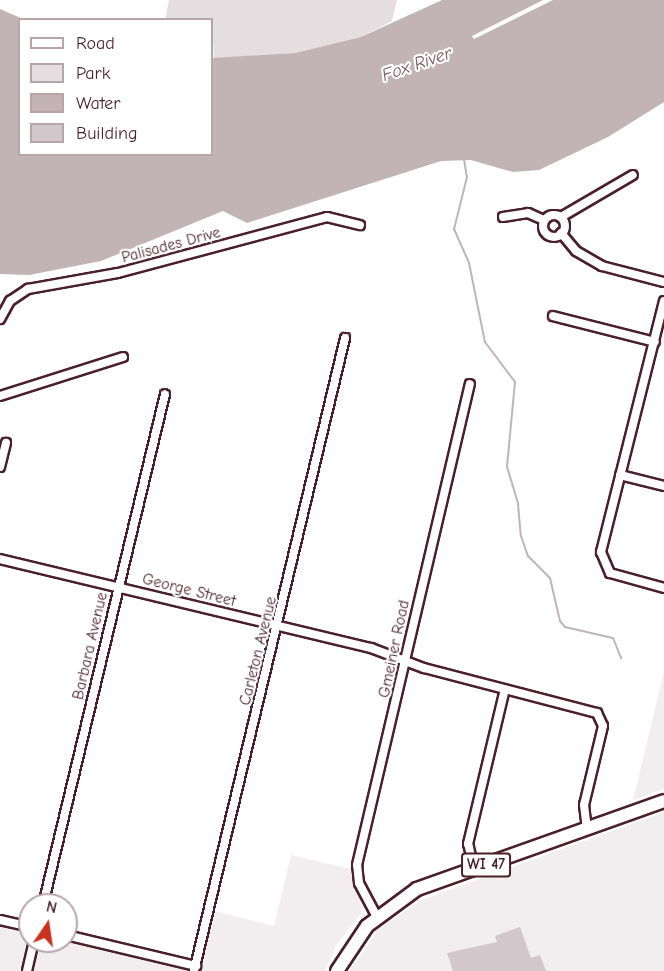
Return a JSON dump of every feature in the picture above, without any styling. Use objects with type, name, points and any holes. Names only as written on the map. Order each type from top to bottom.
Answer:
[{"type":"main road","name":"WI 47","points":[[337,971],[351,944],[377,916],[417,890],[664,801]]},
{"type":"street","points":[[503,218],[528,213],[544,220],[561,217],[633,175]]},
{"type":"street","name":"Palisades Drive","points":[[0,319],[10,301],[28,289],[118,273],[327,217],[360,225]]},
{"type":"street","points":[[561,217],[561,233],[576,251],[602,266],[664,282]]},
{"type":"street","points":[[544,220],[545,233],[561,233]]},
{"type":"street","points":[[664,301],[601,552],[603,565],[616,575],[664,588]]},
{"type":"street","points":[[553,316],[654,342]]},
{"type":"street","name":"Carleton Avenue","points":[[195,968],[345,338]]},
{"type":"street","points":[[0,396],[123,357]]},
{"type":"street","name":"Gmeiner Road","points":[[377,916],[359,883],[357,865],[470,384]]},
{"type":"street","name":"Barbara Avenue","points":[[46,893],[117,586],[165,394]]},
{"type":"street","points":[[0,467],[6,443]]},
{"type":"street","points":[[620,475],[664,486]]},
{"type":"street","name":"George Street","points":[[0,559],[278,625],[601,717],[584,806],[587,829]]},
{"type":"street","points":[[474,869],[468,844],[505,689]]},
{"type":"street","points":[[0,920],[18,924]]},
{"type":"street","points":[[78,938],[195,968]]},
{"type":"street","points":[[27,971],[31,953]]},
{"type":"shaded area","points":[[664,671],[664,789],[633,800]]},
{"type":"shaded area","points":[[664,812],[664,971],[349,971],[379,929],[421,900]]},
{"type":"shaded area","points":[[291,855],[351,869],[361,904],[361,914],[336,946],[325,971],[0,971],[0,923],[18,927],[18,953],[78,953],[78,941],[198,970],[214,911],[274,926]]},
{"type":"green space","points":[[169,0],[397,0],[392,21],[361,37],[295,53],[214,59],[213,18],[165,18]]},
{"type":"water","name":"Fox River","points":[[442,0],[543,0],[472,36],[474,39],[553,0],[664,0],[664,102],[608,137],[539,170],[513,172],[471,160],[441,161],[247,223],[223,211],[101,261],[29,275],[0,274],[0,9],[21,18],[18,18],[18,156],[213,156],[213,58],[295,53],[361,37]]},
{"type":"building","points":[[520,927],[531,958],[540,955],[546,971],[453,971],[447,953],[497,942],[495,936]]},
{"type":"waterway","points":[[464,159],[467,177],[454,229],[469,263],[485,342],[515,382],[507,467],[518,504],[521,536],[528,556],[550,578],[560,621],[565,627],[613,638],[621,658]]}]
